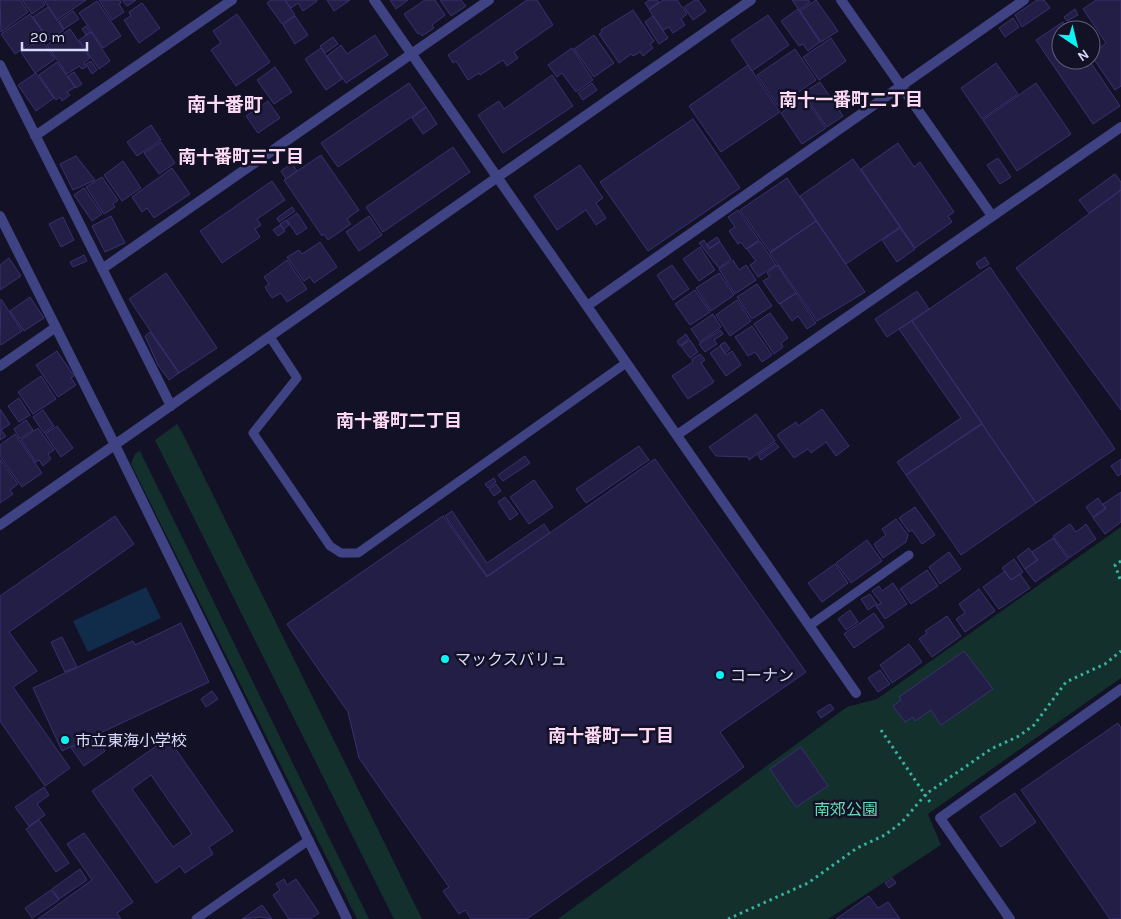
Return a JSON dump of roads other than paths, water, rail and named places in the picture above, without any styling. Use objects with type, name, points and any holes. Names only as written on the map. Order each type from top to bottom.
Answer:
[{"type":"street","points":[[36,136],[232,0]]},
{"type":"street","points":[[374,0],[856,693]]},
{"type":"street","points":[[102,269],[489,0]]},
{"type":"street","points":[[0,525],[751,0]]},
{"type":"street","points":[[841,0],[992,216]]},
{"type":"street","points":[[587,306],[1024,0]]},
{"type":"street","points":[[0,65],[171,406]]},
{"type":"street","points":[[677,435],[1121,126]]},
{"type":"street","points":[[0,216],[348,919]]},
{"type":"street","points":[[0,366],[56,327]]},
{"type":"street","points":[[1010,919],[940,818],[1121,689]]},
{"type":"lane","points":[[270,337],[297,378],[253,432],[330,546],[341,553],[358,553],[626,363]]},
{"type":"lane","points":[[810,626],[909,555]]},
{"type":"lane","points":[[196,919],[308,840]]},
{"type":"water","points":[[146,587],[161,618],[88,652],[73,621]]},
{"type":"place","name":"マックスバリュ","points":[[445,659]]},
{"type":"place","name":"コーナン","points":[[720,675]]},
{"type":"place","name":"市立東海小学校","points":[[65,740]]},
{"type":"district","name":"南十一番町二丁目","points":[[851,100]]},
{"type":"district","name":"南十番町","points":[[225,104]]},
{"type":"district","name":"南十番町三丁目","points":[[241,157]]},
{"type":"district","name":"南十番町二丁目","points":[[399,421]]},
{"type":"district","name":"南十番町一丁目","points":[[611,736]]},
{"type":"park label","name":"南郊公園","points":[[846,809]]}]
